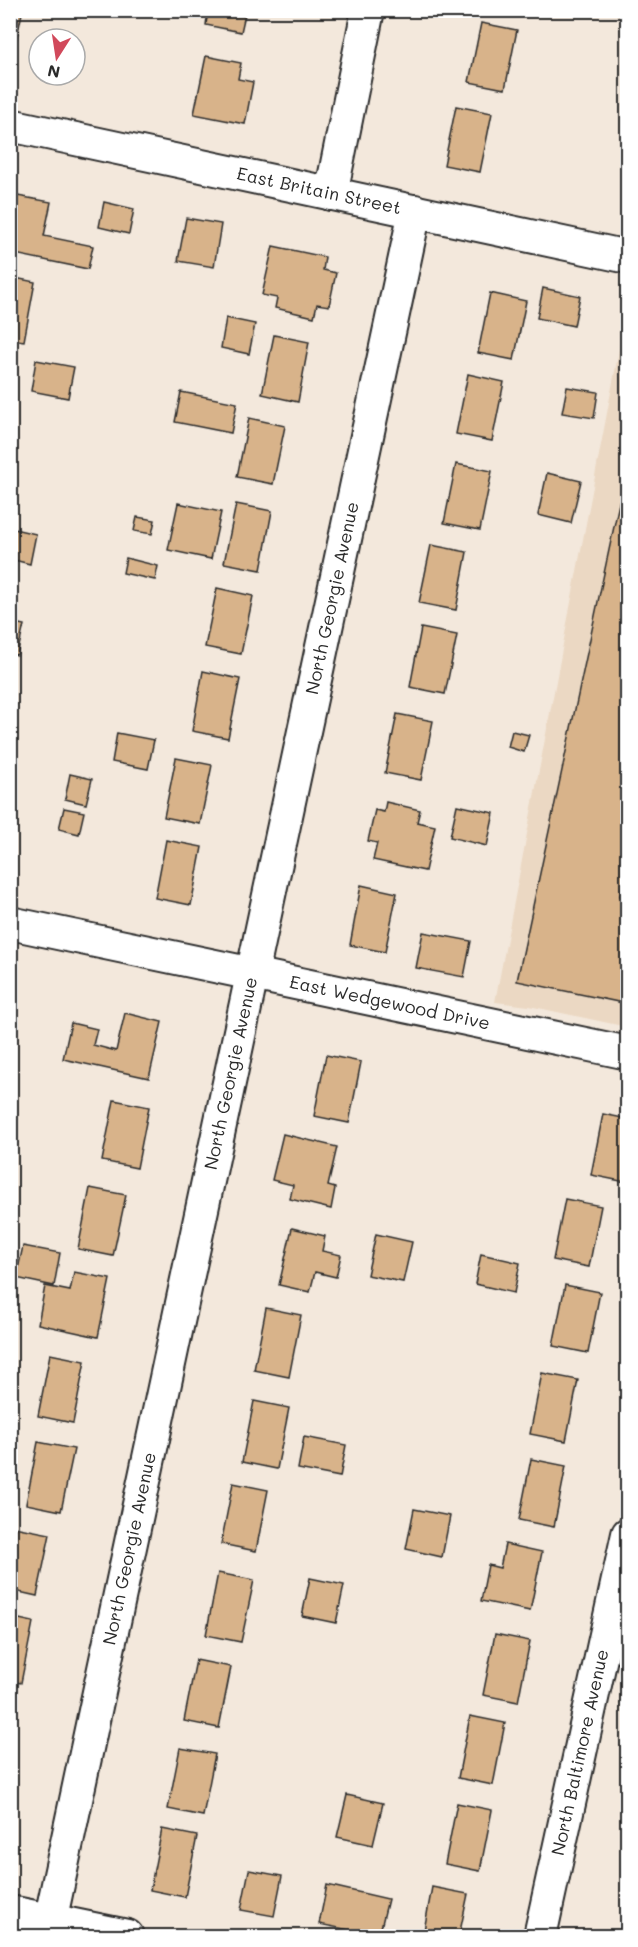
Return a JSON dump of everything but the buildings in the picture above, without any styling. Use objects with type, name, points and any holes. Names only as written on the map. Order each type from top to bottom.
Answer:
[{"type":"street","points":[[331,194],[368,10]]},
{"type":"street","name":"East Britain Street","points":[[10,125],[627,257]]},
{"type":"street","name":"North Georgie Avenue","points":[[49,1928],[415,211]]},
{"type":"street","name":"East Wedgewood Drive","points":[[10,923],[627,1053]]},
{"type":"street","name":"North Baltimore Avenue","points":[[540,1936],[627,1534]]},
{"type":"street","points":[[10,1912],[49,1928],[127,1936]]},
{"type":"shaded area","points":[[627,308],[627,1027],[529,1006],[495,1002]]}]
